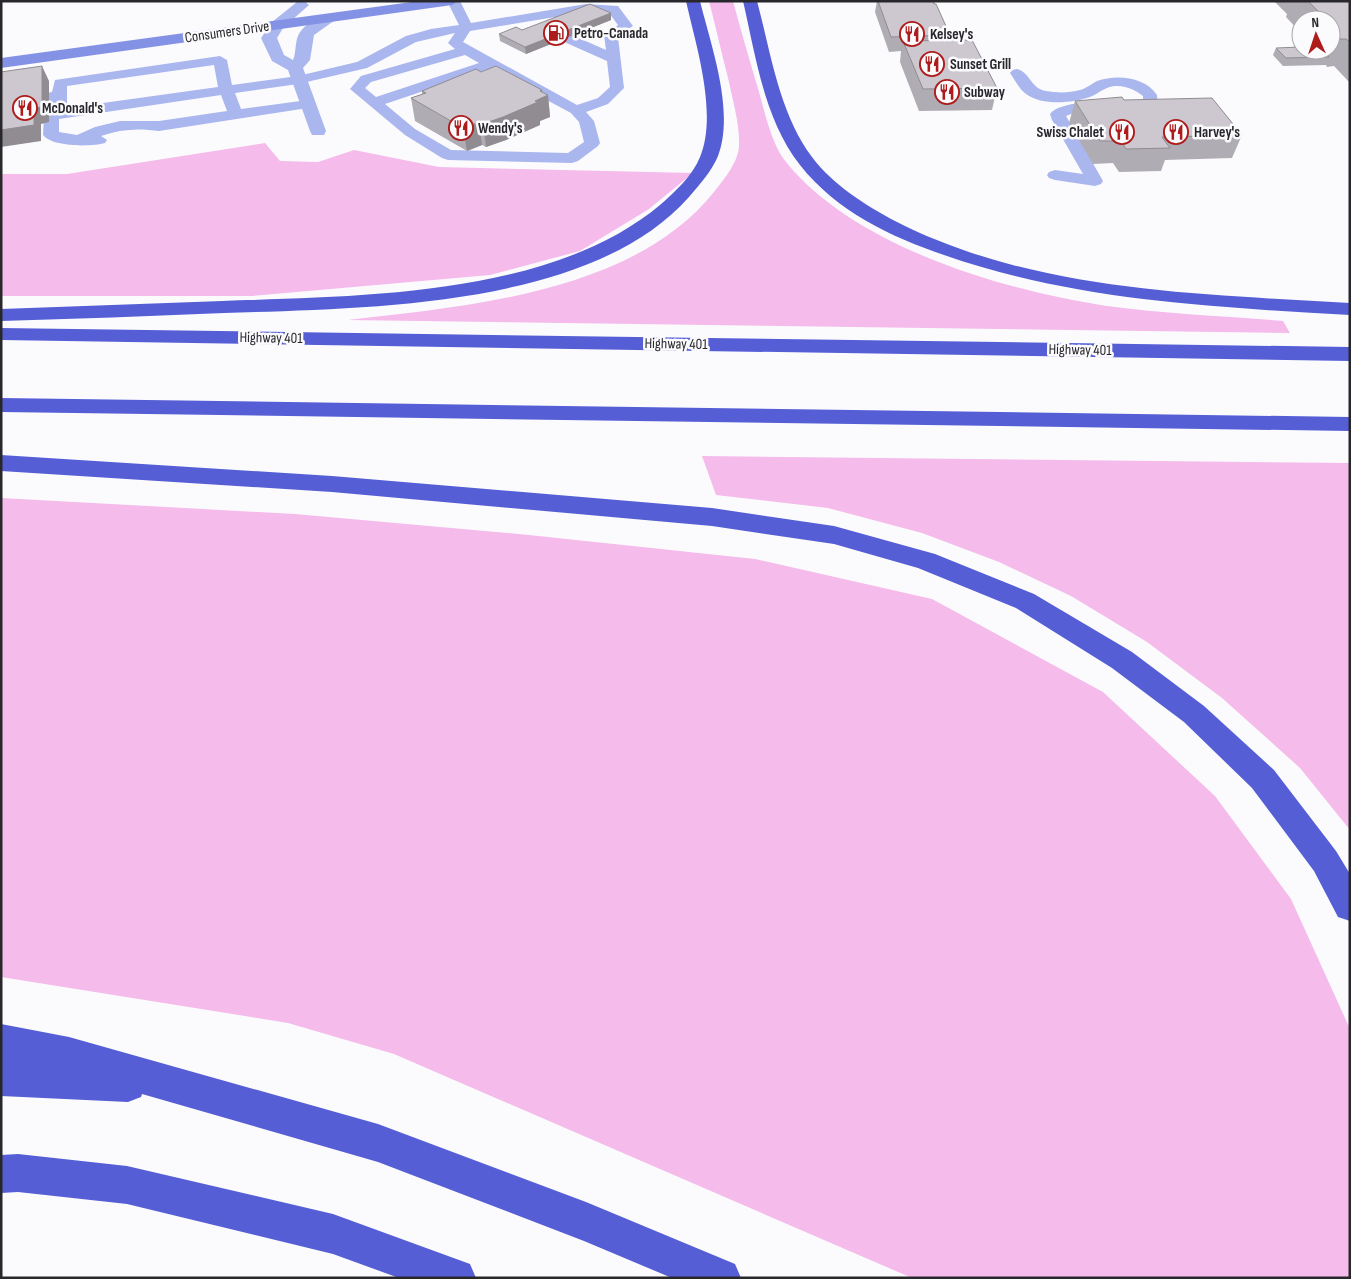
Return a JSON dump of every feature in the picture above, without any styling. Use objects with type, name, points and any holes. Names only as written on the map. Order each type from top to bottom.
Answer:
[{"type":"highway","points":[[1,315],[354,301],[435,293],[500,283],[549,270],[590,255],[636,232],[660,215],[681,196],[710,155],[716,131],[714,100],[693,1]]},
{"type":"highway","points":[[750,1],[774,95],[790,134],[806,161],[826,182],[858,209],[905,234],[957,254],[1060,282],[1124,291],[1350,310]]},
{"type":"highway","name":"Highway 401","points":[[1,334],[1350,354]]},
{"type":"highway","points":[[1,405],[1350,424]]},
{"type":"highway","points":[[1,463],[332,484],[712,517],[834,535],[926,560],[1024,601],[1122,660],[1194,714],[1263,779],[1325,861],[1350,906]]},
{"type":"highway","points":[[1,1042],[68,1055],[378,1143],[586,1222],[721,1278]]},
{"type":"highway","points":[[1,1078],[177,1087]]},
{"type":"highway","points":[[1,1174],[18,1173],[127,1185],[334,1234],[456,1278]]},
{"type":"main road","name":"Consumers Drive","points":[[1,63],[453,1]]},
{"type":"main road","name":"Consumers Drive","points":[[273,9],[318,3]]},
{"type":"street","points":[[302,5],[277,25],[269,38],[277,58],[297,74],[318,131]]},
{"type":"street","points":[[297,74],[302,60],[303,37],[331,18]]},
{"type":"lane","points":[[453,1],[466,26]]},
{"type":"lane","points":[[60,85],[59,114],[226,89],[297,74],[362,65],[411,39],[466,26],[586,8],[613,9],[626,26],[612,35],[616,88],[603,101],[576,110]]},
{"type":"lane","points":[[520,18],[546,29]]},
{"type":"lane","points":[[466,26],[455,43],[489,64],[576,110],[586,121],[592,143],[572,158],[448,155],[410,132],[357,89],[366,79],[436,57],[466,50]]},
{"type":"lane","points":[[567,38],[614,59]]},
{"type":"lane","points":[[394,49],[421,49],[436,57]]},
{"type":"lane","points":[[236,115],[226,89],[220,60],[60,83],[52,94],[51,136],[66,140],[83,138],[102,140],[145,133],[159,126],[236,115],[308,104]]},
{"type":"lane","points":[[374,103],[489,64]]},
{"type":"lane","points":[[1017,73],[1026,87],[1034,93],[1046,96],[1078,96],[1103,84],[1117,82],[1134,84],[1144,89],[1150,95],[1150,101],[1142,105],[1076,108],[1065,110],[1058,114],[1095,181],[1055,175]]},
{"type":"shaded area","points":[[709,1],[733,1],[766,119],[777,147],[786,162],[815,192],[850,218],[890,241],[933,260],[977,276],[1022,289],[1066,299],[1129,309],[1283,321],[1290,333],[348,320],[444,308],[546,289],[594,273],[640,253],[680,226],[722,182],[736,159],[739,146],[736,114]]},
{"type":"shaded area","points":[[265,143],[280,161],[318,162],[354,150],[439,167],[693,173],[649,209],[580,251],[490,275],[252,296],[1,296],[1,174],[67,174]]},
{"type":"shaded area","points":[[702,456],[1350,463],[1350,830],[1300,768],[1222,698],[1147,642],[1071,596],[999,562],[922,533],[828,508],[716,495]]},
{"type":"shaded area","points":[[1,498],[295,514],[529,535],[755,559],[932,599],[1103,692],[1215,796],[1291,899],[1350,1029],[1350,1278],[912,1278],[394,1054],[288,1023],[1,977]]},
{"type":"building","points":[[878,1],[933,1],[950,35],[891,37]]},
{"type":"building","points":[[1308,1],[1350,1],[1350,42],[1346,39],[1341,39],[1341,10],[1317,10]]},
{"type":"building","points":[[590,4],[611,13],[525,47],[499,34],[516,27],[522,30]]},
{"type":"building","points":[[972,40],[997,88],[923,89],[903,41]]},
{"type":"building","points":[[1291,47],[1291,58],[1286,58],[1276,48]]},
{"type":"building","points":[[42,66],[42,107],[34,108],[34,125],[1,130],[1,72]]},
{"type":"building","points":[[496,66],[548,95],[535,101],[538,102],[503,117],[483,124],[479,122],[463,128],[411,98],[426,93],[422,91],[476,69],[481,72]]},
{"type":"building","points":[[1122,97],[1124,100],[1212,98],[1242,135],[1162,137],[1170,148],[1126,149],[1121,141],[1100,141],[1075,101]]},
{"type":"place","name":"Petro-Canada","points":[[556,33]]},
{"type":"place","name":"Kelsey's","points":[[912,34]]},
{"type":"place","name":"Sunset Grill","points":[[932,64]]},
{"type":"place","name":"Subway","points":[[947,92]]},
{"type":"place","name":"McDonald's","points":[[25,108]]},
{"type":"place","name":"Wendy's","points":[[461,128]]},
{"type":"place","name":"Swiss Chalet","points":[[1122,132]]},
{"type":"place","name":"Harvey's","points":[[1176,132]]}]
